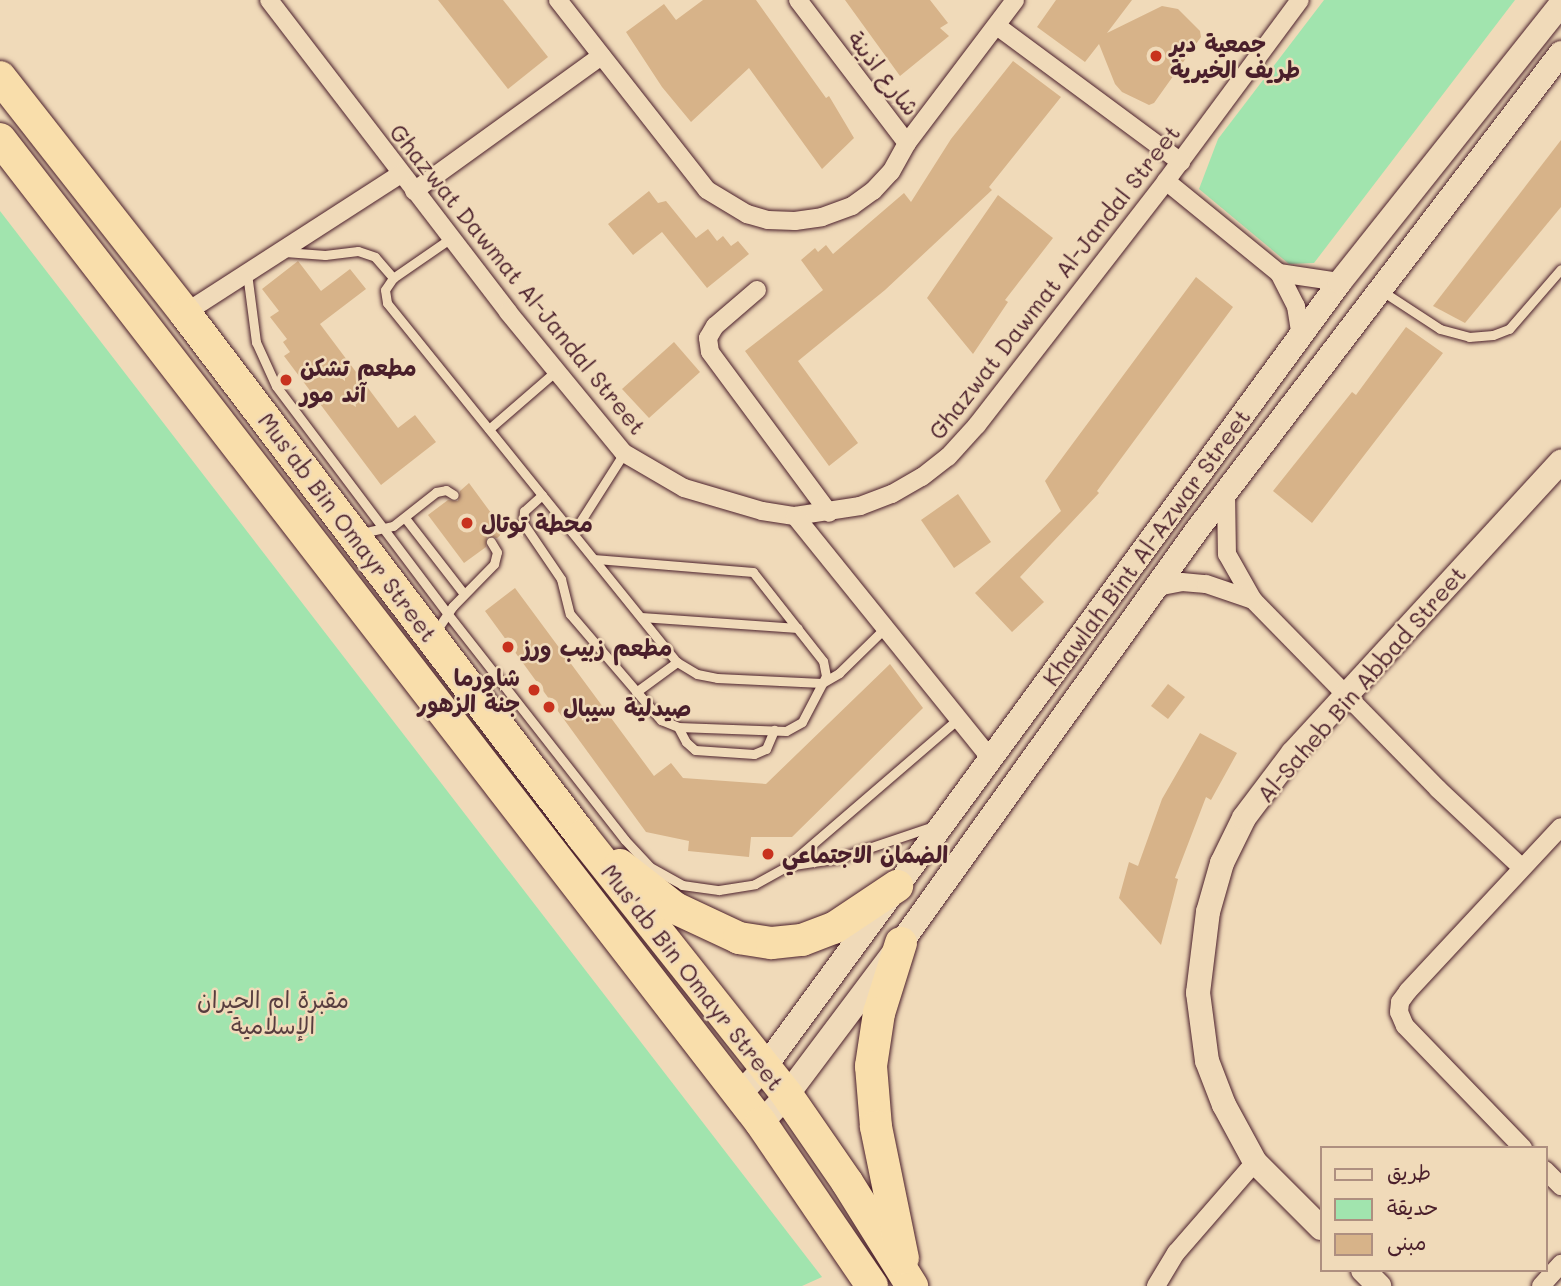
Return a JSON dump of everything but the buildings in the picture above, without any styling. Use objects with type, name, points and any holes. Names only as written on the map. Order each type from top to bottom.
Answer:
[{"type":"highway","name":"Mus'ab Bin Omayr Street","points":[[0,78],[185,313],[352,533],[440,626],[582,836],[787,1095],[909,1281]]},
{"type":"highway","name":"Mus'ab Bin Omayr Street","points":[[0,139],[761,1123],[863,1283]]},
{"type":"highway","points":[[582,836],[675,908],[739,937],[772,943],[802,940],[834,928],[897,886]]},
{"type":"highway","points":[[901,943],[879,1013],[871,1066],[876,1127],[909,1281]]},
{"type":"street","name":"Ghazwat Dawmat Al-Jandal Street","points":[[269,0],[450,238],[624,453],[684,488],[761,511],[794,516],[829,513],[892,494],[922,477],[948,457],[977,425],[1181,162],[1300,0]]},
{"type":"street","points":[[558,0],[695,178],[731,207],[758,217],[795,221],[822,217],[852,206],[873,191],[891,172],[907,143],[1015,0]]},
{"type":"street","name":"شارع اذينة","points":[[798,0],[907,143]]},
{"type":"street","name":"Khawlah Bint Al-Azwar Street","points":[[739,1095],[764,1068],[1340,282],[1561,4]]},
{"type":"street","points":[[997,26],[1181,162]]},
{"type":"street","name":"Khawlah Bint Al-Azwar Street","points":[[761,1123],[787,1095],[901,943],[1226,493],[1561,53]]},
{"type":"street","points":[[414,191],[601,56]]},
{"type":"street","points":[[185,313],[401,174]]},
{"type":"street","points":[[1166,181],[1279,273],[1296,306],[1301,336]]},
{"type":"street","points":[[1279,273],[1340,282]]},
{"type":"street","points":[[758,290],[715,326],[708,338],[710,352],[829,513]]},
{"type":"street","name":"Al-Saheb Bin Abbad Street","points":[[1320,1227],[1255,1162],[1224,1105],[1207,1062],[1198,993],[1208,912],[1222,863],[1244,818],[1293,753],[1561,462]]},
{"type":"street","points":[[1226,493],[1227,554],[1254,600],[1438,789],[1522,868]]},
{"type":"street","points":[[794,516],[990,758]]},
{"type":"street","points":[[1157,587],[1182,582],[1206,584],[1254,600]]},
{"type":"street","points":[[1521,1146],[1405,1026],[1399,1012],[1400,1002],[1561,827]]},
{"type":"street","points":[[1156,1286],[1176,1253],[1255,1162]]},
{"type":"street","points":[[1547,1173],[1561,1186]]},
{"type":"street","points":[[1541,1286],[1561,1264]]},
{"type":"street","points":[[1365,1272],[1379,1286]]},
{"type":"lane","points":[[450,238],[393,278],[385,290],[387,303],[677,662],[696,674],[717,678],[822,683],[839,673],[885,628]]},
{"type":"lane","points":[[280,252],[325,255],[358,251],[375,257],[393,278]]},
{"type":"lane","points":[[1382,291],[1440,329],[1469,337],[1493,335],[1509,329],[1561,269]]},
{"type":"lane","points":[[247,273],[256,342],[267,372],[385,529],[440,626],[650,867],[682,885],[719,890],[755,884],[787,866],[958,719]]},
{"type":"lane","points":[[489,429],[556,371]]},
{"type":"lane","points":[[573,533],[624,453]]},
{"type":"lane","points":[[352,533],[385,529],[405,518],[436,492],[446,490],[454,495]]},
{"type":"lane","points":[[542,495],[524,511],[526,529],[561,579],[570,614],[661,720],[678,727],[774,730],[798,726],[826,676],[824,661],[759,576],[747,569],[594,559]]},
{"type":"lane","points":[[405,518],[464,594]]},
{"type":"lane","points":[[440,626],[464,594],[494,564],[497,552],[491,542]]},
{"type":"lane","points":[[641,617],[798,628]]},
{"type":"lane","points":[[636,692],[677,662]]},
{"type":"lane","points":[[678,727],[686,742],[695,750],[754,754],[766,749],[774,730]]},
{"type":"lane","points":[[787,866],[850,855],[942,823]]},
{"type":"green space","points":[[1324,0],[1515,0],[1314,263],[1289,264],[1199,189],[1218,139]]},
{"type":"green space","name":"مقبرة ام الحيران الإسلامية","points":[[0,211],[822,1277],[802,1286],[0,1286]]},
{"type":"place","name":"جمعية دير طريف الخيرية","points":[[1156,56]]},
{"type":"place","name":"مطعم تشكن آند مور","points":[[286,380]]},
{"type":"place","name":"محطة توتال","points":[[467,523]]},
{"type":"place","name":"مطعم زبيب ورز","points":[[508,647]]},
{"type":"place","name":"شاورما جنة الزهور","points":[[534,690]]},
{"type":"place","name":"صيدلية سيبال","points":[[549,707]]},
{"type":"place","name":"الضمان الاجتماعي","points":[[768,854]]}]
